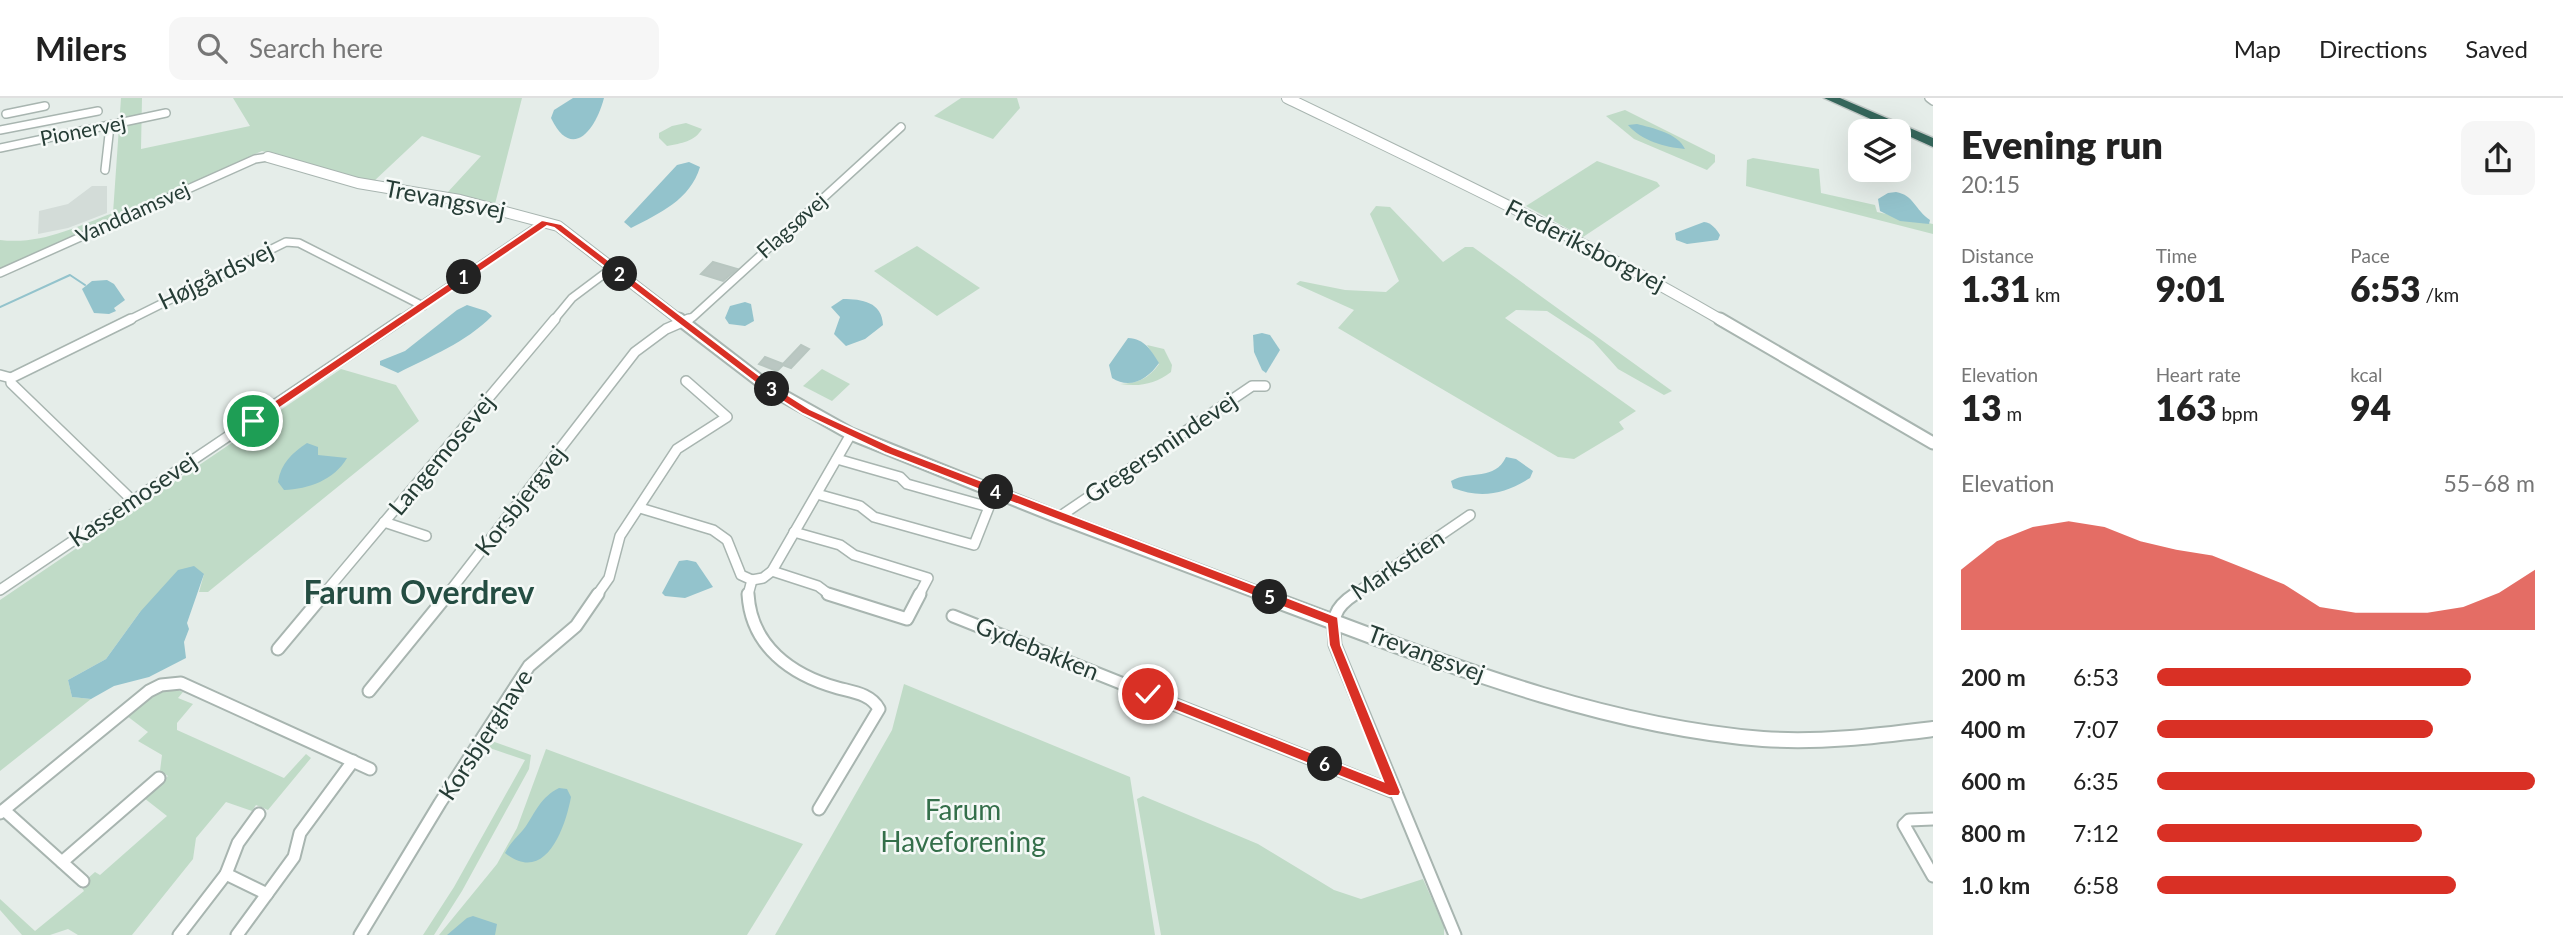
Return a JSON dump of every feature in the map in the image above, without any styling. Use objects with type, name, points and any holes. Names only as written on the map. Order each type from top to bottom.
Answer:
[{"type":"highway","points":[[1830,98],[1933,143]]},
{"type":"highway","points":[[1855,98],[1933,132]]},
{"type":"street","name":"Frederiksborgvej","points":[[1287,98],[1613,259],[1766,344],[1933,445]]},
{"type":"street","points":[[6,114],[45,106]]},
{"type":"street","points":[[25,125],[27,109]]},
{"type":"street","points":[[0,130],[98,111]]},
{"type":"street","name":"Pionervej","points":[[0,148],[166,113]]},
{"type":"street","points":[[105,170],[110,126]]},
{"type":"street","name":"Flagsøvej","points":[[681,321],[693,317],[901,127]]},
{"type":"street","name":"Trevangsvej","points":[[268,157],[358,183],[460,200],[565,229],[769,388],[851,434],[1059,517],[1333,621],[1548,696],[1695,731],[1813,740],[1868,739],[1933,729]]},
{"type":"street","name":"Vanddamsvej","points":[[0,273],[255,159],[268,157]]},
{"type":"street","name":"Kassemosevej","points":[[0,590],[545,222]]},
{"type":"street","name":"Højgårdsvej","points":[[11,378],[286,242],[299,243],[423,306]]},
{"type":"street","name":"Langemosevej","points":[[278,649],[572,298],[612,268]]},
{"type":"street","name":"Korsbjergvej","points":[[369,691],[481,553],[635,352],[653,337],[681,321]]},
{"type":"street","points":[[0,375],[11,378],[10,383],[132,500]]},
{"type":"street","name":"Korsbjerghave","points":[[360,935],[433,819],[440,803],[529,666],[576,626],[609,578],[620,536],[677,449],[727,417],[686,381]]},
{"type":"street","name":"Gregersmindevej","points":[[1059,517],[1252,386],[1265,386]]},
{"type":"street","points":[[640,508],[713,530],[727,540],[741,575],[752,580],[763,578],[772,571],[851,434]]},
{"type":"street","points":[[817,494],[860,506],[874,517],[974,545],[989,507],[907,484],[900,477],[837,459]]},
{"type":"street","name":"Markstien","points":[[1333,621],[1340,604],[1470,515]]},
{"type":"street","points":[[384,522],[426,536]]},
{"type":"street","points":[[772,571],[818,586],[832,597],[907,620],[928,578],[854,555],[840,545],[794,532]]},
{"type":"street","points":[[752,580],[748,586],[748,600],[754,623],[774,658],[797,673],[869,697],[878,705],[879,709],[819,809]]},
{"type":"street","name":"Gydebakken","points":[[953,616],[1394,792]]},
{"type":"street","points":[[1333,621],[1335,645],[1455,935]]},
{"type":"street","points":[[83,881],[2,812],[149,691],[170,682],[181,683],[370,769]]},
{"type":"street","points":[[237,935],[294,857],[300,833],[353,761]]},
{"type":"street","points":[[62,863],[159,778]]},
{"type":"street","points":[[179,935],[226,874],[238,843],[259,814]]},
{"type":"street","points":[[1933,819],[1909,820],[1904,825],[1933,876]]},
{"type":"street","points":[[226,874],[267,894]]},
{"type":"shaded area","points":[[92,186],[107,186],[107,213],[68,228],[38,234],[39,211],[68,204]]},
{"type":"green space","points":[[121,98],[142,98],[141,149],[250,126],[233,98],[522,98],[495,204],[447,193],[481,156],[422,136],[373,182],[262,151],[0,269],[0,240],[44,237],[113,213]]},
{"type":"green space","points":[[961,98],[1017,98],[1020,108],[993,139],[934,116]]},
{"type":"green space","points":[[1625,110],[1715,155],[1715,162],[1707,170],[1634,139],[1606,116]]},
{"type":"green space","points":[[686,123],[702,129],[691,139],[678,144],[667,146],[659,138],[659,133]]},
{"type":"green space","points":[[1753,158],[1819,169],[1821,193],[1875,205],[1877,212],[1933,224],[1933,234],[1746,186],[1747,160]]},
{"type":"green space","points":[[1597,161],[1657,182],[1660,186],[1583,237],[1526,206]]},
{"type":"green space","points":[[1376,206],[1390,207],[1443,262],[1465,247],[1473,247],[1672,391],[1664,395],[1618,369],[1593,341],[1547,311],[1516,310],[1505,318],[1636,411],[1619,422],[1624,429],[1574,459],[1558,457],[1338,328],[1354,310],[1296,284],[1300,281],[1345,290],[1386,292],[1399,281],[1370,214]]},
{"type":"green space","points":[[917,246],[980,288],[937,316],[874,271]]},
{"type":"green space","points":[[1147,345],[1164,349],[1172,365],[1171,372],[1147,384],[1120,384],[1142,379],[1159,364]]},
{"type":"green space","points":[[341,369],[396,385],[419,421],[208,592],[199,592],[204,574],[140,612],[106,659],[68,680],[72,697],[91,699],[0,771],[0,600]]},
{"type":"green space","points":[[822,369],[850,384],[832,401],[803,386]]},
{"type":"green space","name":"Farum Haveforening","points":[[904,684],[1130,777],[1155,935],[775,935],[892,730]]},
{"type":"green space","points":[[169,687],[183,692],[178,698],[193,704],[177,723],[177,730],[284,778],[306,754],[311,758],[268,810],[256,805],[252,811],[226,802],[196,838],[193,859],[132,935],[78,935],[68,929],[50,935],[22,935],[0,910],[0,899],[35,931],[84,891],[80,885],[95,872],[100,875],[167,816],[144,798],[168,776],[160,771],[162,755],[138,741],[148,732],[127,716],[152,695]]},
{"type":"green space","points":[[489,740],[531,755],[529,769],[462,891],[434,935],[423,935],[454,887],[525,760],[484,746]]},
{"type":"green space","points":[[546,749],[803,844],[747,935],[439,935],[497,864],[517,828]]},
{"type":"green space","points":[[1143,796],[1258,844],[1334,890],[1361,899],[1423,879],[1444,926],[1444,935],[1161,935],[1137,799]]},
{"type":"water","points":[[573,98],[604,98],[589,130],[575,139],[567,138],[559,131],[551,118],[554,110]]},
{"type":"water","points":[[1637,124],[1671,135],[1682,143],[1685,149],[1654,142],[1628,125]]},
{"type":"water","points":[[689,162],[700,167],[681,197],[663,211],[631,228],[624,222],[677,165]]},
{"type":"water","points":[[1896,192],[1907,196],[1930,220],[1929,224],[1900,221],[1880,211],[1878,199]]},
{"type":"water","points":[[1704,222],[1717,231],[1720,235],[1718,240],[1687,244],[1676,240],[1675,233]]},
{"type":"water","points":[[107,280],[114,284],[125,300],[114,308],[116,311],[109,314],[94,313],[82,289],[92,281]]},
{"type":"water","points":[[843,299],[870,303],[879,311],[883,325],[865,339],[846,346],[834,334],[840,317],[831,307]]},
{"type":"water","points":[[745,302],[751,304],[754,321],[745,326],[729,324],[725,318],[730,306]]},
{"type":"water","points":[[467,305],[486,311],[492,316],[459,341],[398,373],[380,365],[380,361],[405,351]]},
{"type":"water","points":[[1253,335],[1270,335],[1280,350],[1266,373],[1254,352]]},
{"type":"water","points":[[1128,338],[1143,343],[1159,363],[1150,374],[1132,383],[1112,378],[1109,365]]},
{"type":"water","points":[[307,443],[318,447],[318,455],[347,458],[328,478],[303,488],[284,490],[278,482],[282,469],[292,455]]},
{"type":"water","points":[[1506,457],[1516,459],[1533,471],[1530,478],[1511,488],[1493,493],[1473,493],[1453,488],[1451,481],[1489,472]]},
{"type":"water","points":[[679,561],[696,562],[713,587],[685,598],[665,596],[662,593]]},
{"type":"water","points":[[194,566],[204,574],[187,623],[189,629],[184,642],[186,658],[149,677],[114,686],[91,699],[72,697],[68,680],[106,659],[140,612],[178,570]]},
{"type":"water","points":[[559,788],[567,789],[571,797],[564,824],[551,849],[542,858],[531,862],[519,861],[505,853],[543,800]]},
{"type":"water","points":[[473,916],[497,924],[495,935],[447,935],[467,918]]},
{"type":"building","points":[[713,262],[737,269],[723,281],[701,274]]},
{"type":"building","points":[[801,345],[809,349],[791,368],[783,365],[777,371],[759,364],[765,357],[783,364]]},
{"type":"waterway","points":[[0,307],[70,275],[85,285]]},
{"type":"district","name":"Farum Overdrev","points":[[419,593]]},
{"type":"route","points":[[253,421],[545,222],[565,229],[769,388],[851,434],[1333,621],[1335,645],[1394,792],[1148,694]]}]
